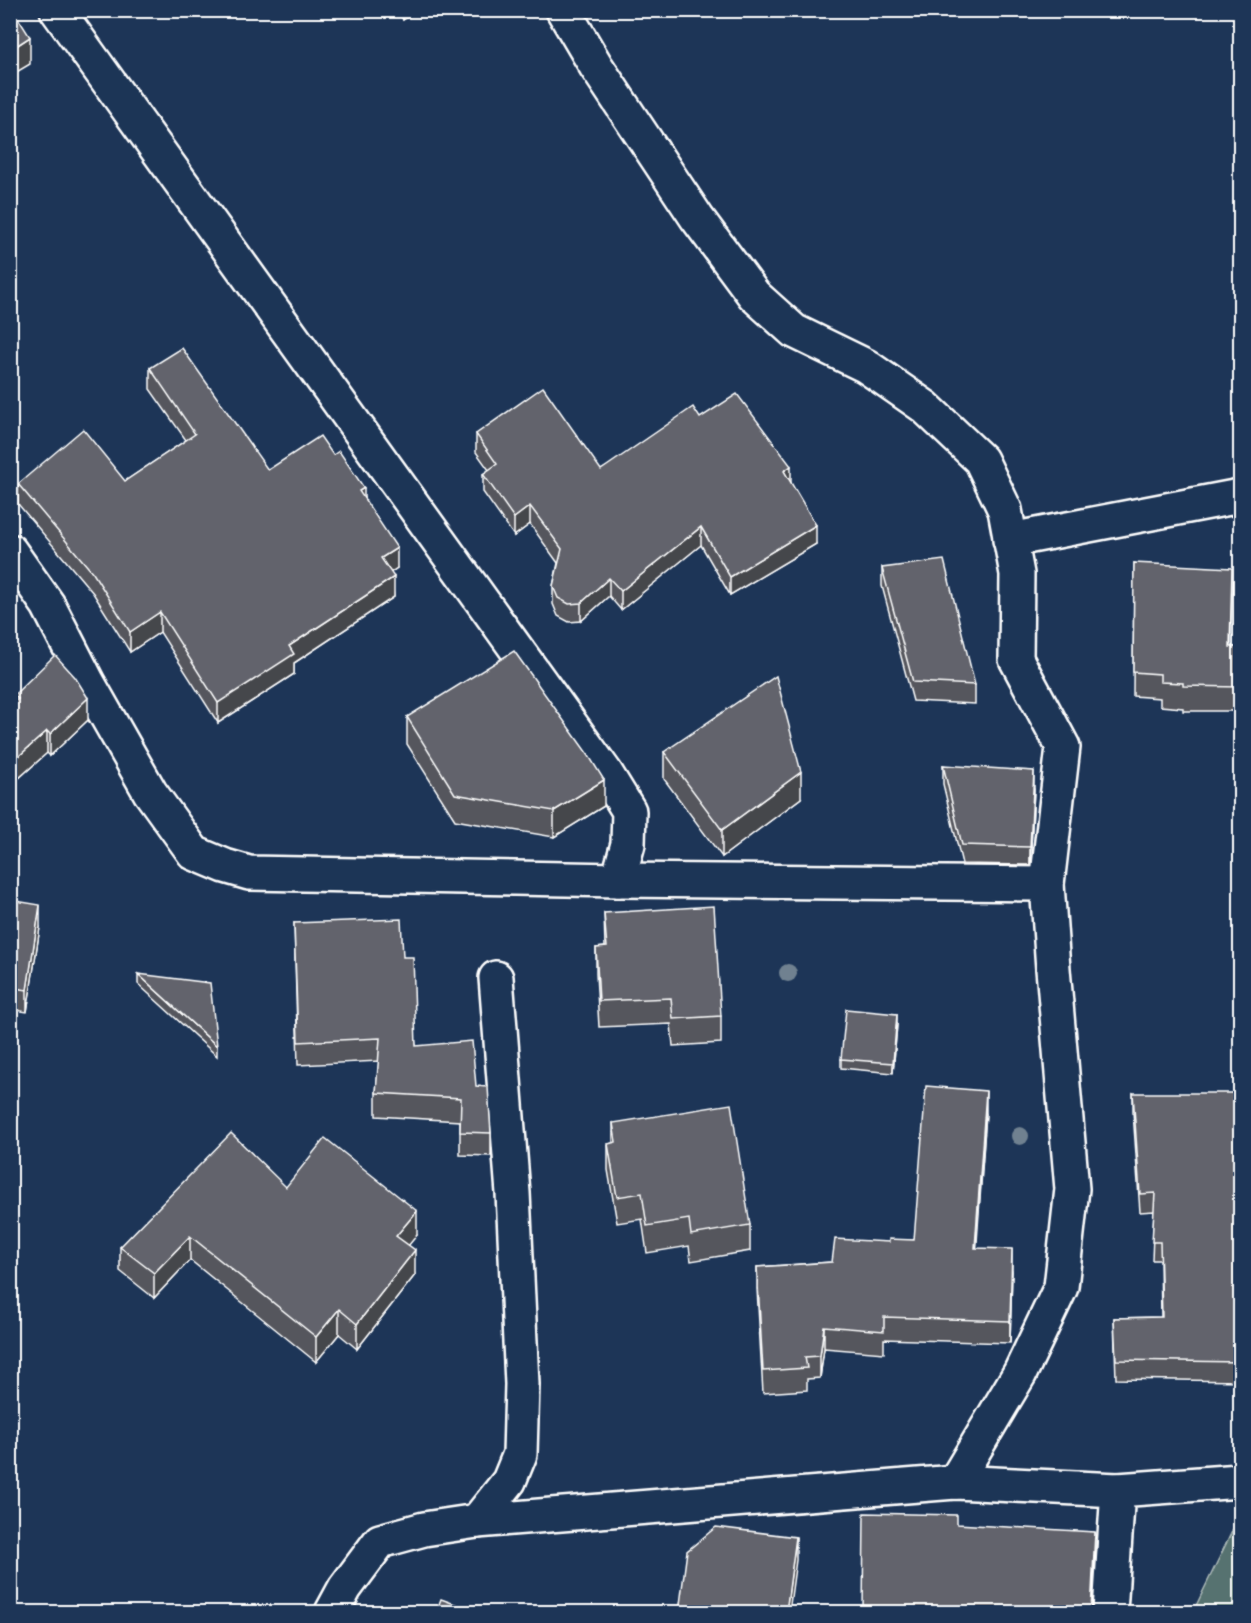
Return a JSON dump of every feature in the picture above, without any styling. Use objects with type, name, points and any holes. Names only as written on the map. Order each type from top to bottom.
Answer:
[{"type":"street","points":[[57,10],[605,772],[629,811],[628,844],[618,880]]},
{"type":"street","points":[[563,10],[621,104],[698,218],[754,295],[794,331],[866,366],[925,407],[981,460],[1005,510],[1017,574],[1016,659],[1063,747],[1047,884],[1072,1189],[1061,1287],[1020,1374],[955,1482]]},
{"type":"street","points":[[1010,540],[1240,496]]},
{"type":"street","points":[[10,551],[48,605],[88,683],[150,792],[195,853],[225,866],[249,873],[618,880],[1047,884]]},
{"type":"street","points":[[477,1521],[510,1480],[520,1454],[522,1384],[513,1193],[496,978]]},
{"type":"street","points":[[332,1612],[345,1588],[380,1541],[424,1529],[477,1521],[955,1482],[1118,1490],[1240,1481]]},
{"type":"street","points":[[1110,1612],[1118,1490]]},
{"type":"green space","points":[[1240,1515],[1240,1612],[1193,1612]]},
{"type":"building","points":[[10,10],[13,10],[30,37],[10,50]]},
{"type":"building","points":[[182,348],[268,470],[320,436],[333,455],[339,451],[364,488],[359,491],[397,548],[381,558],[394,577],[289,646],[294,654],[218,703],[160,612],[130,632],[93,573],[18,484],[83,429],[125,481],[195,434],[150,368]]},
{"type":"building","points":[[543,387],[601,470],[693,407],[700,418],[737,394],[791,466],[784,471],[816,525],[730,577],[701,527],[621,591],[609,578],[581,603],[569,604],[558,598],[553,586],[562,549],[530,506],[514,518],[483,474],[497,464],[476,434]]},
{"type":"building","points":[[944,560],[975,685],[913,682],[882,568]]},
{"type":"building","points":[[1134,563],[1232,568],[1230,647],[1240,647],[1240,687],[1183,686],[1183,683],[1160,682],[1160,674],[1133,672]]},
{"type":"building","points":[[514,651],[604,780],[554,811],[455,794],[407,717]]},
{"type":"building","points":[[55,655],[75,677],[88,698],[50,734],[47,731],[10,764],[10,705],[18,699],[14,695]]},
{"type":"building","points":[[776,676],[801,772],[722,830],[664,752]]},
{"type":"building","points":[[943,765],[1034,771],[1030,847],[962,845]]},
{"type":"building","points":[[10,900],[40,905],[27,990],[10,987]]},
{"type":"building","points":[[714,906],[721,1016],[673,1019],[671,998],[599,1001],[596,948],[607,947],[604,913]]},
{"type":"building","points":[[401,919],[403,957],[413,957],[416,1046],[472,1041],[476,1086],[488,1087],[491,1133],[460,1132],[461,1098],[376,1093],[380,1038],[298,1042],[294,923]]},
{"type":"building","points":[[138,974],[210,983],[217,1046]]},
{"type":"building","points":[[846,1009],[897,1014],[893,1063],[841,1059]]},
{"type":"building","points":[[926,1086],[986,1091],[975,1248],[1012,1249],[1010,1321],[884,1317],[884,1331],[824,1326],[820,1356],[805,1357],[807,1368],[763,1371],[757,1267],[832,1262],[835,1239],[889,1242],[889,1239],[914,1240]]},
{"type":"building","points":[[1133,1093],[1236,1093],[1240,1166],[1240,1362],[1116,1360],[1114,1318],[1162,1317],[1160,1242],[1152,1242],[1155,1193],[1140,1194]]},
{"type":"building","points":[[731,1104],[750,1225],[691,1235],[689,1219],[647,1226],[642,1193],[617,1197],[608,1144],[616,1142],[613,1123]]},
{"type":"building","points":[[231,1133],[286,1187],[325,1138],[417,1211],[396,1236],[415,1250],[357,1324],[339,1309],[316,1337],[190,1236],[154,1273],[120,1247]]},
{"type":"building","points":[[864,1513],[957,1515],[957,1524],[1095,1532],[1091,1612],[863,1612]]},
{"type":"building","points":[[716,1527],[796,1537],[786,1612],[679,1612],[687,1551]]},
{"type":"building","points":[[441,1599],[477,1612],[436,1612]]}]
